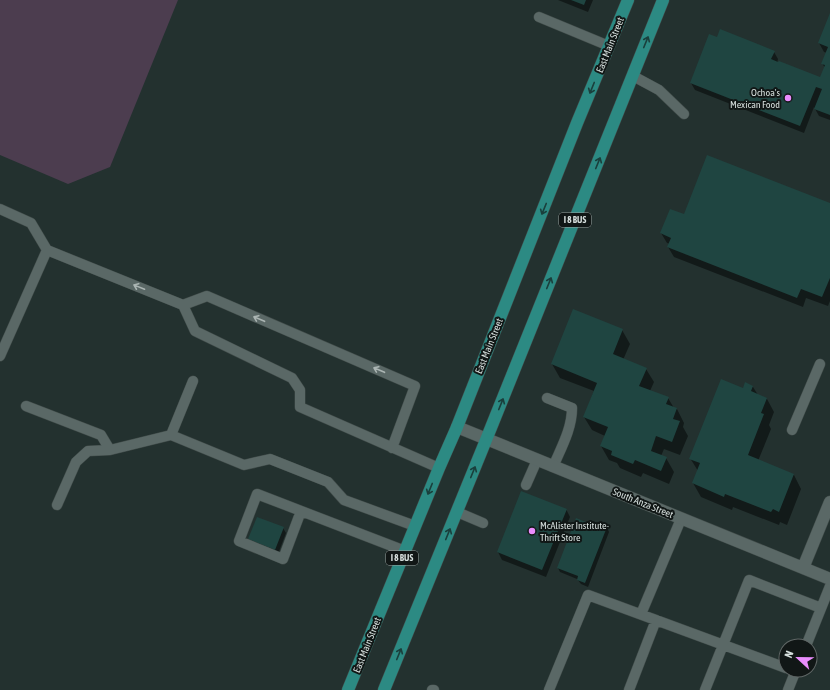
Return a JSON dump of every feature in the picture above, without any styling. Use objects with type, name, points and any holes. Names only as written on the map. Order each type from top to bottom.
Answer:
[{"type":"main road","name":"East Main Street","points":[[348,690],[439,468],[457,428],[628,0]]},
{"type":"main road","name":"I 8 BUS","points":[[384,690],[663,0]]},
{"type":"street","name":"South Anza Street","points":[[457,428],[830,579]]},
{"type":"street","points":[[803,568],[830,502]]},
{"type":"lane","points":[[539,17],[609,46]]},
{"type":"lane","points":[[633,76],[659,90],[684,114]]},
{"type":"lane","points":[[0,209],[31,223],[47,250],[183,305],[195,330],[292,378],[300,390],[300,407],[439,468]]},
{"type":"lane","points":[[0,356],[47,250]]},
{"type":"lane","points":[[183,305],[207,296],[415,386],[392,448]]},
{"type":"lane","points":[[792,430],[820,364]]},
{"type":"lane","points":[[171,435],[193,381]]},
{"type":"lane","points":[[547,398],[572,408],[572,418],[569,429],[553,467]]},
{"type":"lane","points":[[26,406],[101,435],[110,450]]},
{"type":"lane","points":[[57,504],[76,462],[88,451],[110,450],[171,435],[244,465],[270,459],[328,482],[344,500],[415,526]]},
{"type":"lane","points":[[526,485],[537,460]]},
{"type":"lane","points":[[301,511],[282,559],[238,541],[257,494],[405,551]]},
{"type":"lane","points":[[457,512],[483,523]]},
{"type":"lane","points":[[641,614],[681,518]]},
{"type":"lane","points":[[705,690],[749,580],[821,608]]},
{"type":"lane","points":[[809,638],[830,586]]},
{"type":"lane","points":[[549,690],[588,595],[778,665]]},
{"type":"lane","points":[[630,690],[656,620]]},
{"type":"lane","points":[[788,690],[791,678]]},
{"type":"shaded area","points":[[0,0],[178,0],[110,167],[68,184],[0,155]]},
{"type":"building","points":[[571,0],[586,0],[584,5]]},
{"type":"building","points":[[830,13],[830,115],[814,109],[822,89],[816,87],[800,126],[690,83],[709,34],[717,37],[720,29],[775,51],[771,59],[820,77],[825,65],[821,64],[828,47],[818,43]]},
{"type":"building","points":[[707,155],[830,203],[830,278],[822,297],[801,289],[797,298],[667,247],[671,238],[660,233],[670,209],[684,214]]},
{"type":"building","points":[[573,309],[623,329],[613,354],[647,368],[639,386],[669,397],[666,404],[677,408],[673,419],[680,421],[672,442],[656,436],[651,451],[667,457],[661,471],[635,460],[633,464],[611,455],[612,451],[600,446],[608,427],[583,417],[597,383],[551,364]]},
{"type":"building","points":[[721,379],[743,388],[745,382],[753,386],[751,391],[767,398],[761,413],[764,414],[748,455],[794,474],[779,512],[773,509],[771,512],[725,494],[724,497],[692,483],[700,463],[689,459]]},
{"type":"building","name":"McAlister Institute- Thrift Store","points":[[521,491],[567,509],[542,570],[497,552]]},
{"type":"building","points":[[257,517],[284,527],[275,550],[248,539]]},
{"type":"building","points":[[576,518],[598,527],[600,523],[607,527],[585,583],[577,580],[578,576],[557,568]]},
{"type":"place","name":"Ochoa's Mexican Food","points":[[788,98]]},
{"type":"place","name":"McAlister Institute- Thrift Store","points":[[532,531]]}]
